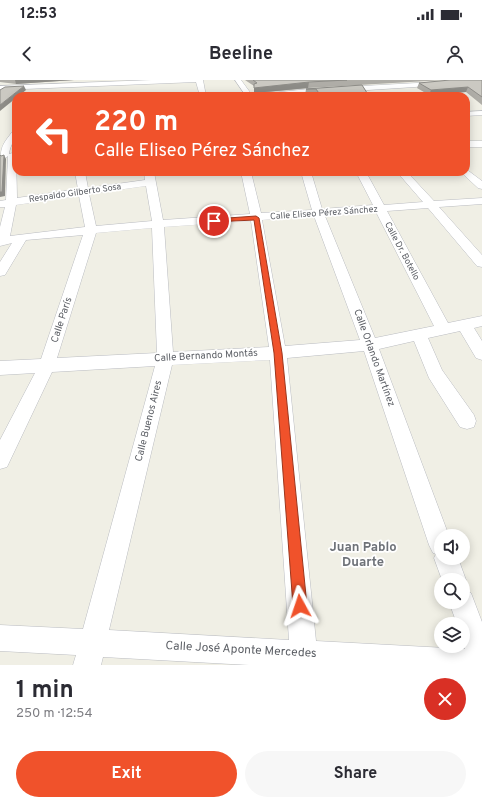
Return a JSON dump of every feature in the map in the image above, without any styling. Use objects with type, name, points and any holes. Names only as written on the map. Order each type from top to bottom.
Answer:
[{"type":"street","points":[[51,92],[57,80]]},
{"type":"street","points":[[0,88],[104,85],[141,81],[200,80],[202,92]]},
{"type":"street","points":[[238,80],[246,92]]},
{"type":"street","points":[[347,80],[356,89]]},
{"type":"street","points":[[397,80],[406,89]]},
{"type":"street","points":[[342,92],[356,89],[406,89],[468,80]]},
{"type":"street","points":[[168,81],[168,90]]},
{"type":"street","points":[[0,95],[10,88]]},
{"type":"street","points":[[285,92],[307,89],[330,92]]},
{"type":"street","points":[[470,114],[482,113]]},
{"type":"street","points":[[2,242],[8,155],[5,146],[12,136]]},
{"type":"street","points":[[470,144],[482,144]]},
{"type":"street","points":[[470,169],[477,168]]},
{"type":"street","points":[[470,174],[482,186]]},
{"type":"street","name":"Calle París","points":[[0,460],[47,365],[91,230],[81,176]]},
{"type":"street","points":[[247,176],[256,218],[278,353],[304,659]]},
{"type":"street","name":"Calle Orlando Martínez","points":[[307,176],[318,213],[370,345],[435,529]]},
{"type":"street","name":"Calle Dr. Botello","points":[[362,176],[444,330]]},
{"type":"street","points":[[406,176],[482,263]]},
{"type":"street","name":"Respaldo Gilberto Sosa","points":[[5,203],[84,192],[150,177]]},
{"type":"street","name":"Calle Buenos Aires","points":[[90,653],[164,358],[158,224],[150,177]]},
{"type":"street","name":"Calle Eliseo Pérez Sánchez","points":[[2,242],[22,237],[158,224],[482,201]]},
{"type":"street","points":[[0,272],[22,237]]},
{"type":"street","name":"Calle Bernando Montás","points":[[0,368],[278,353],[370,345],[482,321]]},
{"type":"street","points":[[464,326],[482,354]]},
{"type":"street","points":[[419,335],[435,373],[467,420]]},
{"type":"street","points":[[464,609],[482,659]]},
{"type":"street","name":"Calle José Aponte Mercedes","points":[[0,638],[90,653],[482,664]]},
{"type":"building","points":[[253,80],[347,80],[309,82],[254,88],[254,84],[257,83]]},
{"type":"building","points":[[450,80],[482,80],[482,97],[468,87],[431,90],[419,83]]},
{"type":"building","points":[[362,85],[366,92],[318,92],[316,89],[306,89]]},
{"type":"building","points":[[24,86],[16,92],[12,92],[12,96],[0,105],[0,90],[5,87]]},
{"type":"building","points":[[0,155],[4,155],[2,192],[0,192]]},
{"type":"district","name":"Juan Pablo Duarte","points":[[363,556]]},
{"type":"route","points":[[214,221],[256,218],[278,353],[300,606]]}]
